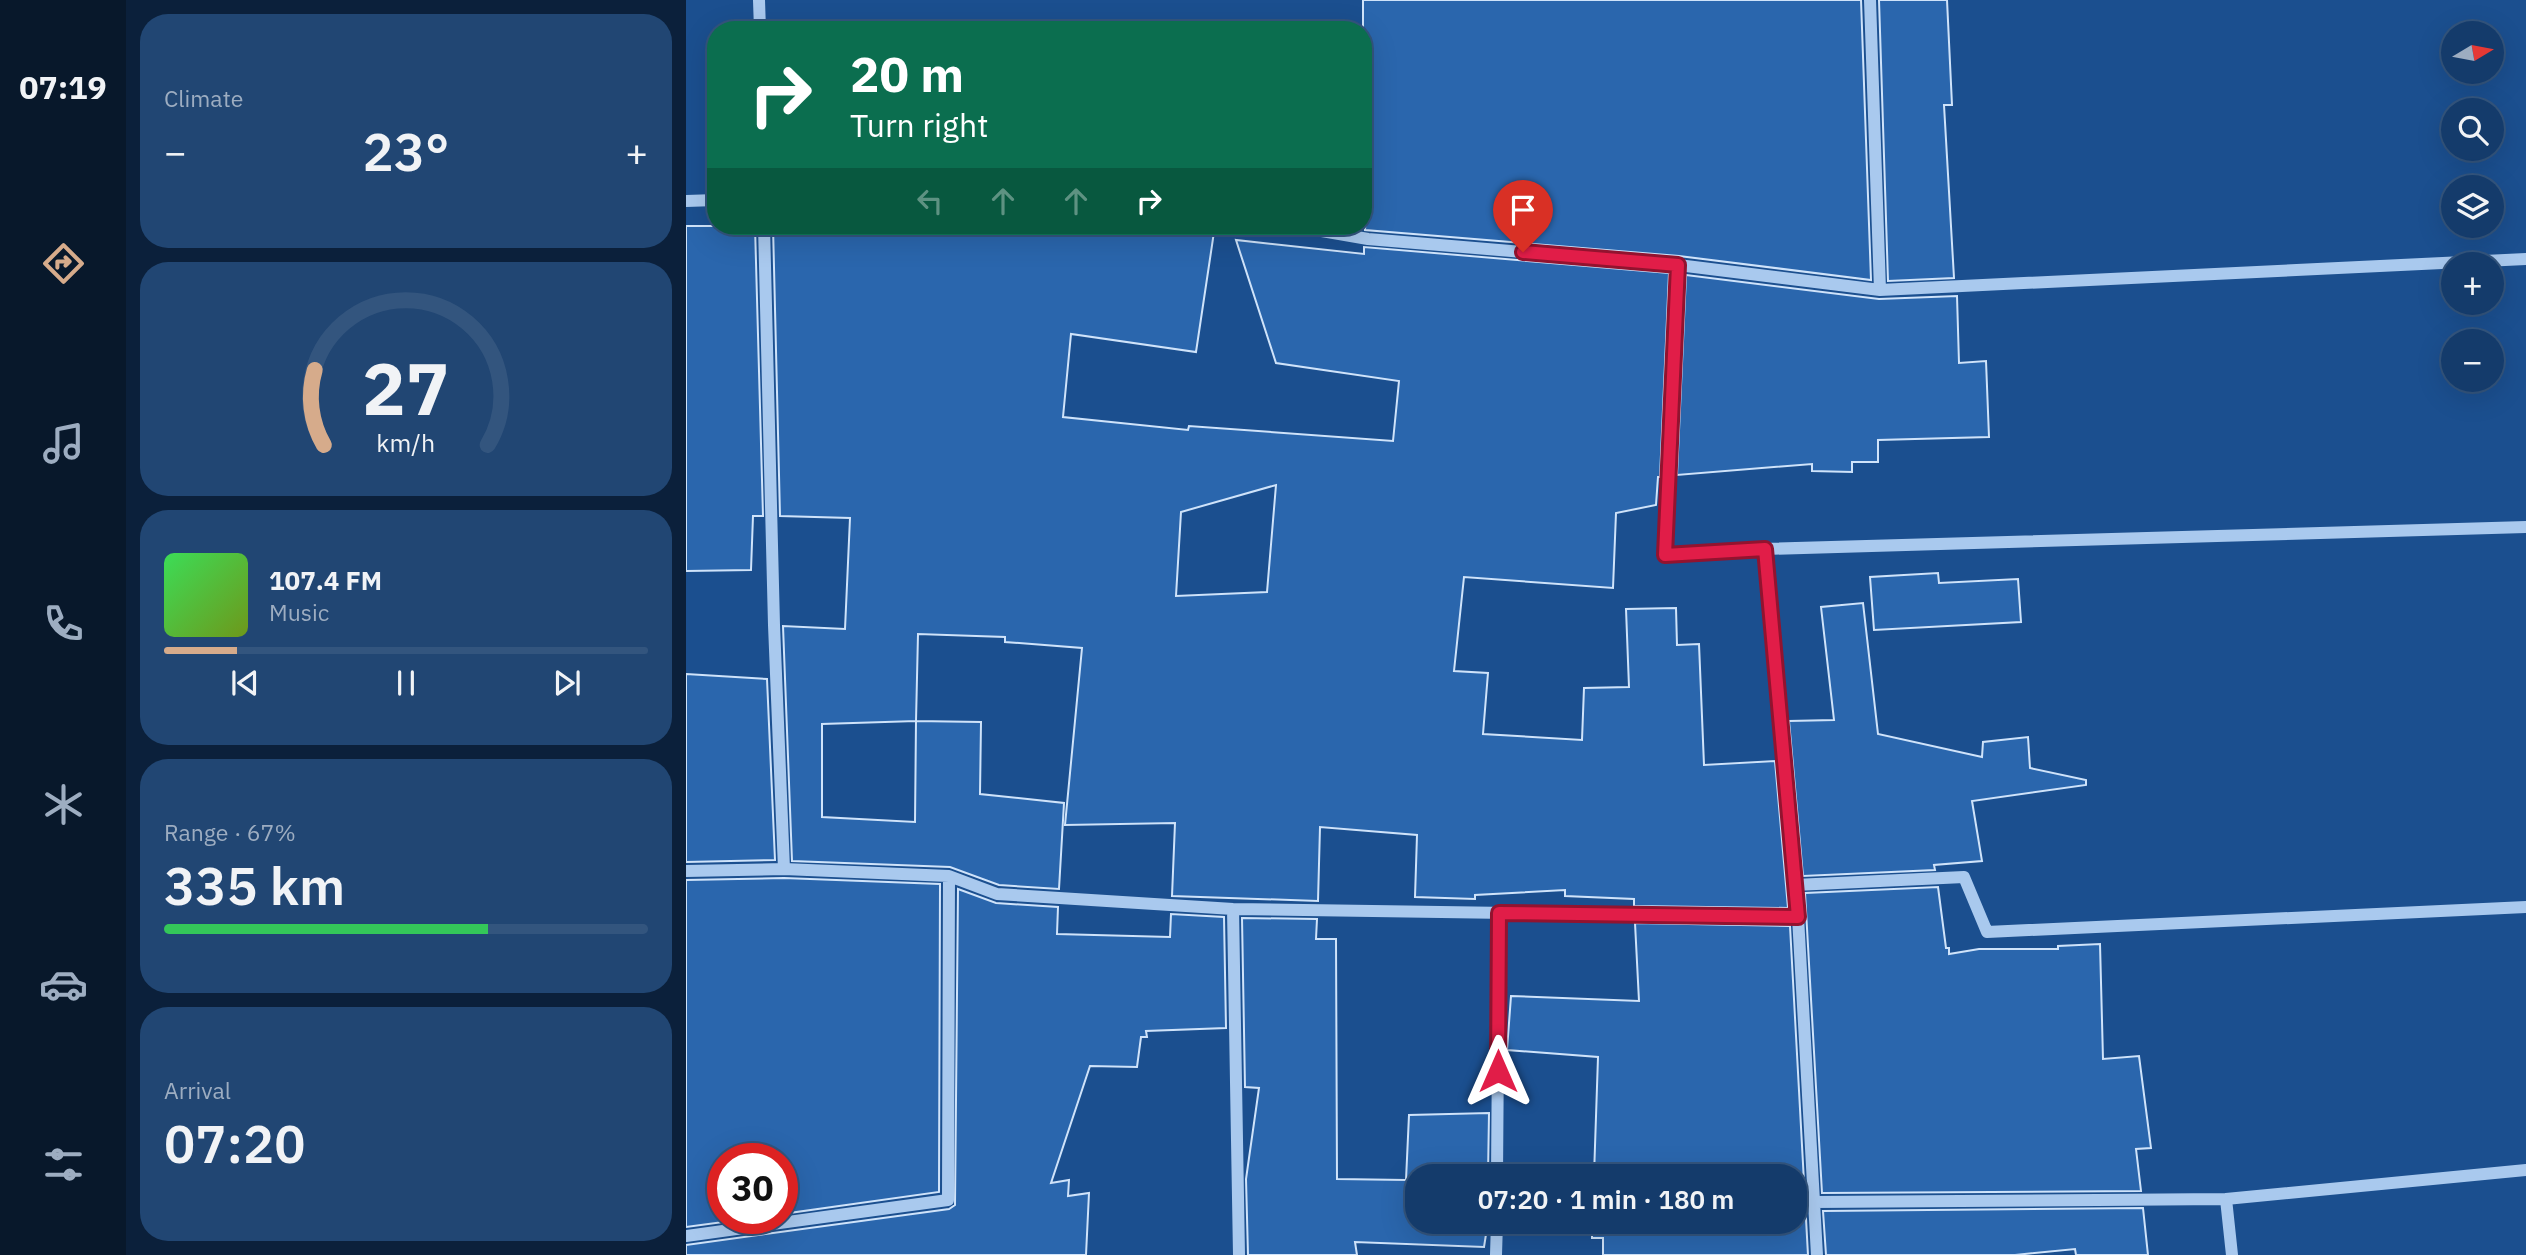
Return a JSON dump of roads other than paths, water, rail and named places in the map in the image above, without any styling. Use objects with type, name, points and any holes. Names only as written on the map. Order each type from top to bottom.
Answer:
[{"type":"street","points":[[759,0],[760,21]]},
{"type":"street","points":[[1870,0],[1880,289]]},
{"type":"street","points":[[686,201],[707,200]]},
{"type":"street","points":[[764,235],[774,625],[784,869]]},
{"type":"street","points":[[1345,235],[1678,265],[1880,289],[2526,259]]},
{"type":"street","points":[[1678,265],[1665,555],[1765,549],[2526,527]]},
{"type":"street","points":[[1765,549],[1798,917],[1817,1255]]},
{"type":"street","points":[[686,871],[784,869],[948,876],[997,894],[1233,909],[1798,917]]},
{"type":"street","points":[[686,1236],[948,1200],[948,876]]},
{"type":"street","points":[[1795,885],[1964,877],[1987,932],[2526,907]]},
{"type":"street","points":[[1233,909],[1239,1255]]},
{"type":"street","points":[[1497,1164],[1499,913]]},
{"type":"street","points":[[1814,1202],[2226,1199],[2526,1170]]},
{"type":"street","points":[[2226,1199],[2232,1255]]},
{"type":"street","points":[[1496,1255],[1497,1234]]}]
